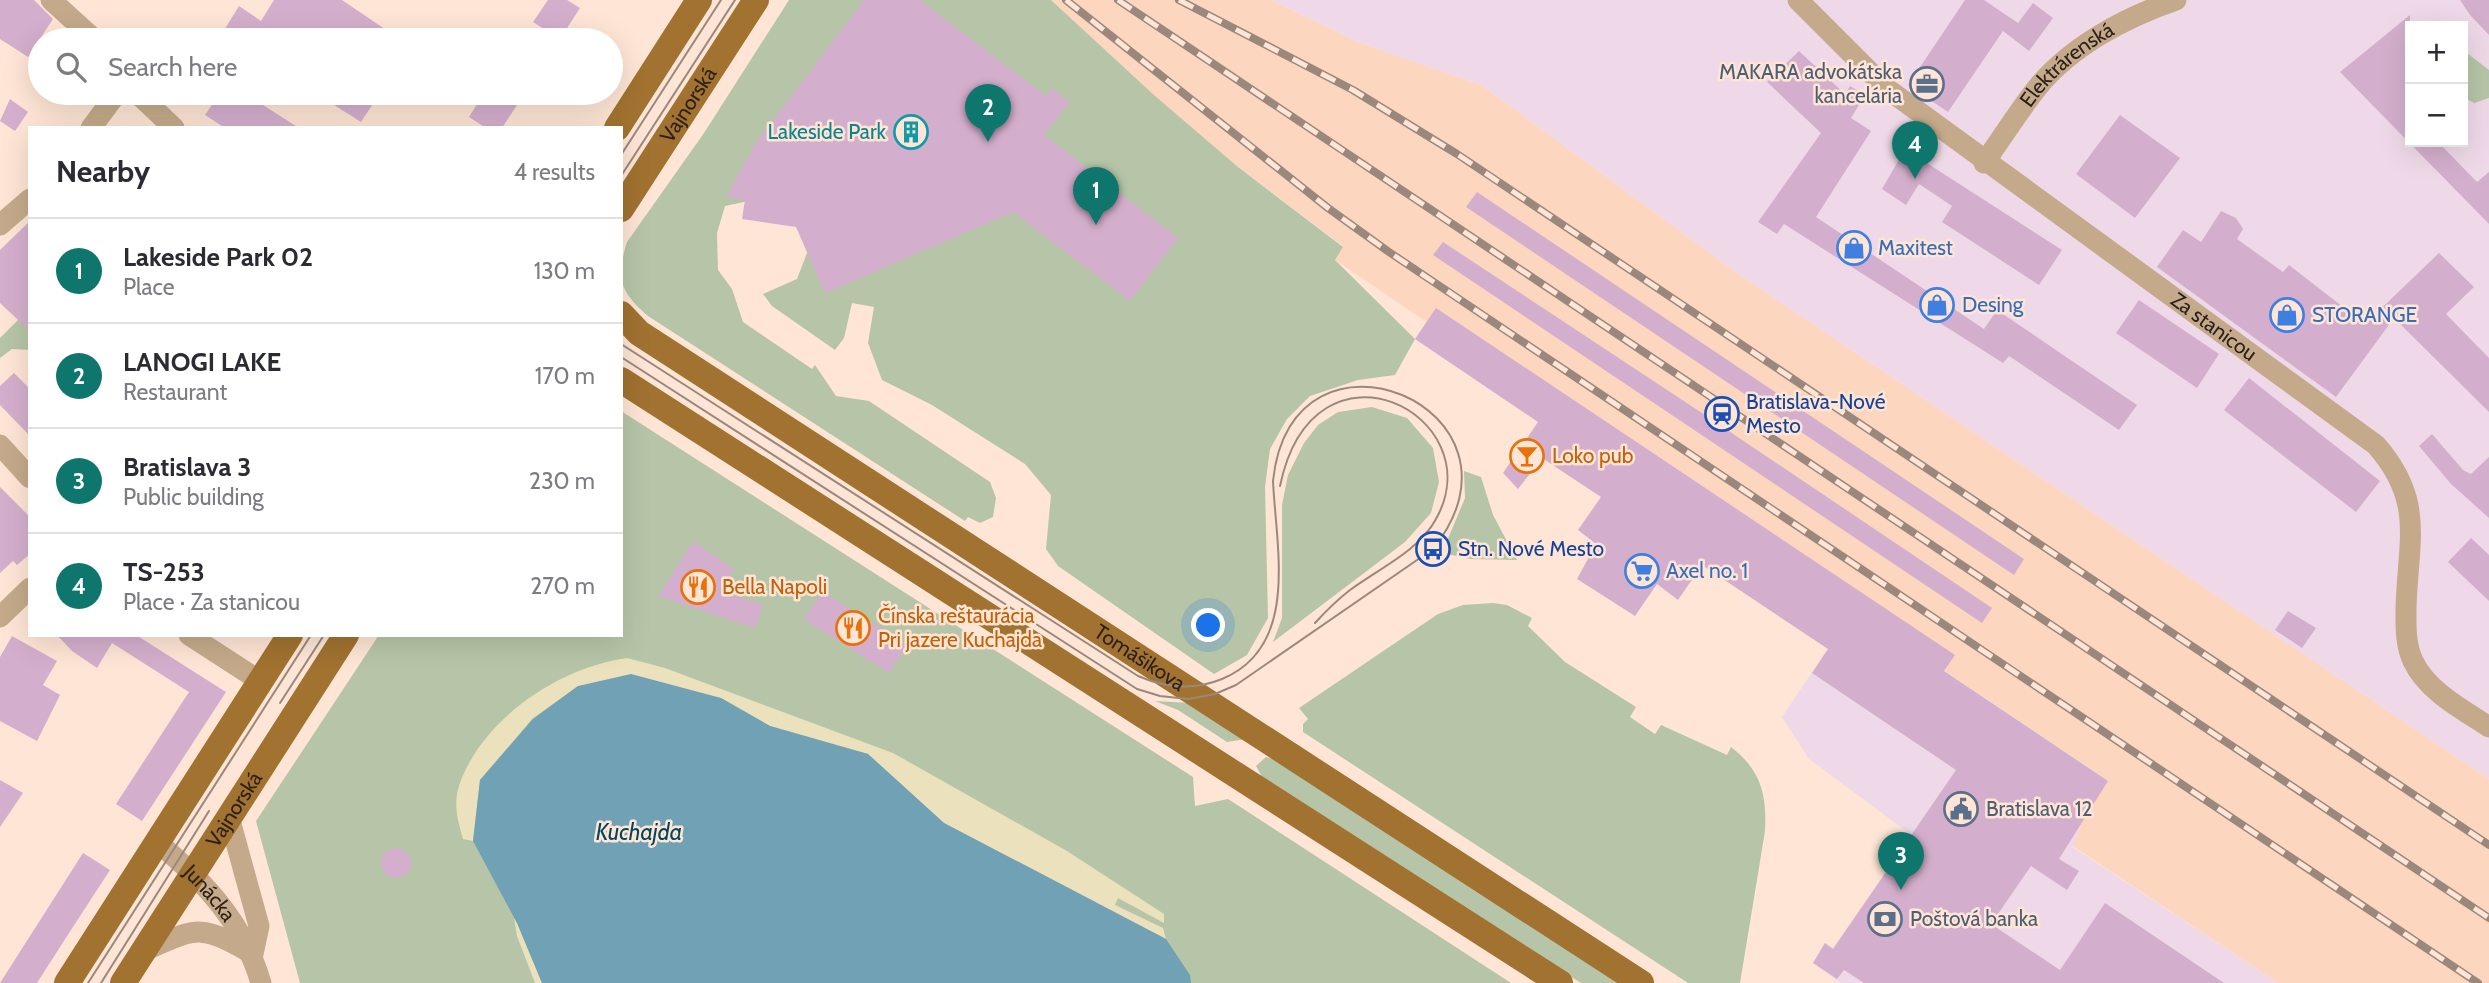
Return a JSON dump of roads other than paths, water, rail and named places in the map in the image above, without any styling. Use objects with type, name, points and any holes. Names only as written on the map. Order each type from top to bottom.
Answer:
[{"type":"main road","points":[[618,126],[699,0]]},
{"type":"main road","name":"Vajnorská","points":[[623,206],[756,0]]},
{"type":"main road","name":"Tomášikova","points":[[627,324],[1641,983]]},
{"type":"main road","name":"Tomášikova","points":[[623,381],[1560,983]]},
{"type":"main road","points":[[67,983],[289,637]]},
{"type":"main road","name":"Vajnorská","points":[[123,983],[345,637]]},
{"type":"street","points":[[51,0],[82,28]]},
{"type":"street","name":"Za stanicou","points":[[1798,0],[1868,74],[1984,163],[2376,445],[2401,478],[2409,501],[2406,634],[2412,660],[2447,700],[2489,727]]},
{"type":"street","name":"Elektrárenská","points":[[1984,163],[2038,87],[2069,59],[2137,13],[2176,0]]},
{"type":"street","points":[[92,126],[108,105]]},
{"type":"street","points":[[150,105],[172,126]]},
{"type":"street","points":[[0,225],[28,201]]},
{"type":"street","points":[[0,445],[28,476]]},
{"type":"street","points":[[0,617],[28,590]]},
{"type":"street","points":[[192,637],[260,681]]},
{"type":"street","name":"Junácka","points":[[229,817],[259,926],[253,954]]},
{"type":"street","name":"Junácka","points":[[156,841],[193,872],[225,906],[253,954],[261,983]]},
{"type":"street","name":"Junácka","points":[[143,951],[188,932],[203,931],[216,933],[253,954]]},
{"type":"water","name":"Kuchajda","points":[[631,674],[721,698],[770,726],[868,754],[944,823],[1166,939],[1190,975],[1191,983],[542,983],[517,923],[473,841],[480,780],[533,719],[578,686]]},
{"type":"tram line","points":[[623,152],[721,0]]},
{"type":"tram line","points":[[623,173],[735,0]]},
{"type":"tram line","points":[[623,345],[1138,676],[1169,685],[1201,685],[1222,679],[1247,664],[1263,644],[1273,620],[1278,593],[1279,565],[1273,481],[1290,427],[1321,396],[1361,387],[1402,395],[1437,418],[1458,454],[1459,498],[1433,549],[1236,685],[1215,694],[1188,699],[1160,696],[1137,689],[623,358]]},
{"type":"tram line","points":[[1280,486],[1299,436],[1327,408],[1360,397],[1392,402],[1421,420],[1441,447],[1447,481],[1436,519],[1429,530],[1409,550],[1345,594],[1315,623]]},
{"type":"tram line","points":[[88,983],[310,637]]},
{"type":"tram line","points":[[280,703],[323,637]]},
{"type":"tram line","points":[[101,983],[209,811]]},
{"type":"railway","points":[[1066,0],[1328,208],[1389,252],[2478,983]]},
{"type":"railway","points":[[1118,0],[2489,918]]},
{"type":"railway","points":[[1179,0],[1353,90],[1457,154],[2489,845]]},
{"type":"place","name":"MAKARA advokátska kancelária","points":[[1927,84]]},
{"type":"place","name":"Lakeside Park","points":[[911,132]]},
{"type":"place","name":"LANOGI LAKE","points":[[988,142]]},
{"type":"place","name":"TS-253","points":[[1915,179]]},
{"type":"place","name":"Lakeside Park 02","points":[[1096,225]]},
{"type":"place","name":"Maxitest","points":[[1854,248]]},
{"type":"place","name":"Desing","points":[[1937,305]]},
{"type":"place","name":"STORANGE","points":[[2287,315]]},
{"type":"place","name":"Bratislava-Nové Mesto","points":[[1722,414]]},
{"type":"place","name":"Loko pub","points":[[1527,456]]},
{"type":"place","name":"Stn. Nové Mesto","points":[[1433,549]]},
{"type":"place","name":"Axel no. 1","points":[[1642,571]]},
{"type":"place","name":"Bella Napoli","points":[[698,587]]},
{"type":"place","name":"Čínska reštaurácia Pri jazere Kuchajda","points":[[853,628]]},
{"type":"place","name":"Bratislava 12","points":[[1961,809]]},
{"type":"place","name":"Bratislava 3","points":[[1901,890]]},
{"type":"place","name":"Poštová banka","points":[[1885,919]]}]
